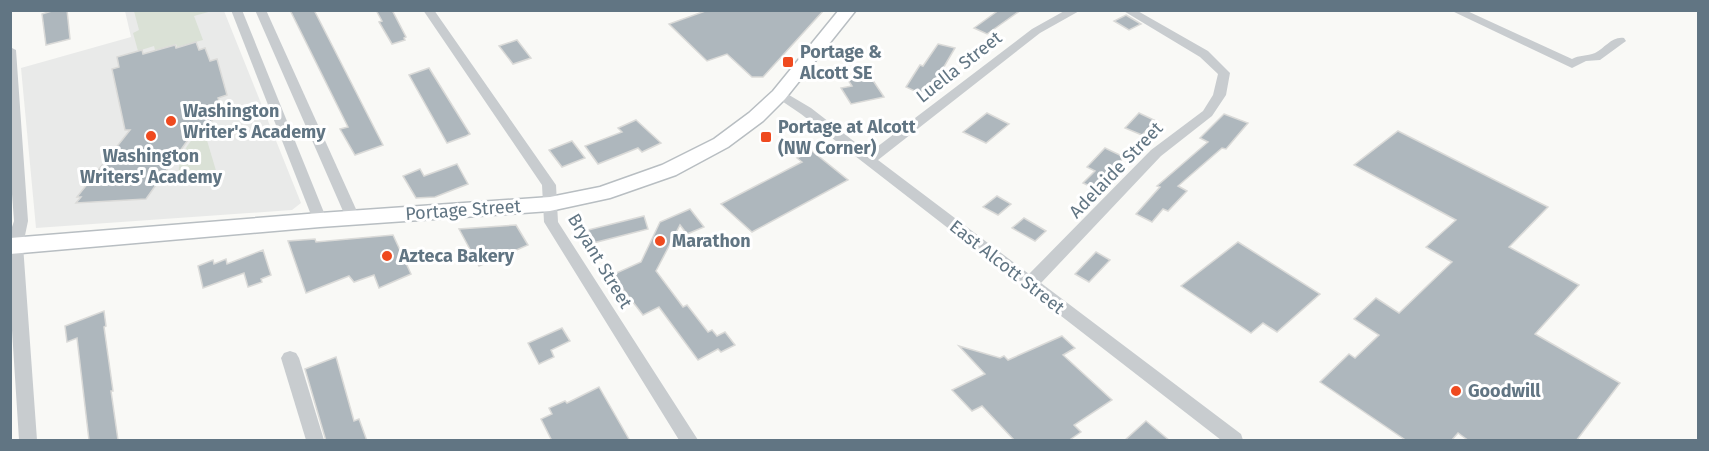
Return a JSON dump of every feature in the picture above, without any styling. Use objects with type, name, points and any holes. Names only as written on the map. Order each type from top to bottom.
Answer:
[{"type":"main road","name":"Portage Street","points":[[12,245],[550,204],[603,193],[641,182],[669,170],[721,143],[756,117],[779,95],[848,10]]},
{"type":"street","points":[[236,10],[320,220]]},
{"type":"street","points":[[260,10],[353,218]]},
{"type":"street","name":"Bryant Street","points":[[428,10],[549,185],[551,222],[689,441]]},
{"type":"street","name":"Luella Street","points":[[869,160],[1036,31],[1076,10]]},
{"type":"street","name":"Adelaide Street","points":[[1029,284],[1066,250],[1168,141],[1214,106],[1224,81],[1224,73],[1204,54],[1127,10]]},
{"type":"street","points":[[1455,10],[1572,64],[1583,58],[1596,57],[1620,41]]},
{"type":"street","points":[[252,47],[274,41]]},
{"type":"street","points":[[10,50],[21,221],[12,245],[28,441]]},
{"type":"street","name":"East Alcott Street","points":[[779,95],[806,111],[1234,441]]},
{"type":"street","points":[[290,358],[315,441]]},
{"type":"shaded area","points":[[134,10],[212,11],[194,16],[203,40],[177,47],[176,44],[155,50],[154,46],[138,51],[133,33],[139,30]]},
{"type":"shaded area","name":"Washington Writers' Academy","points":[[125,11],[224,11],[301,203],[292,210],[36,228],[21,68],[131,37]]},
{"type":"shaded area","points":[[203,127],[217,174],[181,186],[180,161],[187,147]]},
{"type":"building","points":[[55,10],[67,10],[70,39],[46,45],[42,14]]},
{"type":"building","points":[[290,10],[314,10],[383,145],[355,155],[340,129],[348,127]]},
{"type":"building","points":[[376,10],[392,10],[406,37],[405,40],[392,44],[379,22],[382,21]]},
{"type":"building","points":[[708,10],[824,10],[763,77],[752,77],[727,54],[707,61],[669,24]]},
{"type":"building","points":[[999,10],[1021,10],[987,34],[974,28]]},
{"type":"building","points":[[1126,15],[1141,24],[1129,30],[1114,21]]},
{"type":"building","points":[[517,40],[531,58],[513,64],[499,46]]},
{"type":"building","name":"Washington Writer's Academy","points":[[196,42],[199,50],[205,48],[210,61],[217,59],[227,95],[218,98],[223,113],[216,115],[208,126],[197,127],[146,199],[76,203],[81,197],[77,197],[130,130],[125,130],[112,69],[119,67],[117,57],[142,50],[143,54]]},
{"type":"building","points":[[938,44],[955,48],[935,82],[919,93],[906,87],[920,65],[923,66]]},
{"type":"building","points":[[429,68],[470,134],[447,143],[409,75]]},
{"type":"building","points":[[870,76],[884,97],[851,104],[841,88],[852,86],[848,80]]},
{"type":"building","points":[[987,113],[1009,124],[986,143],[963,132]]},
{"type":"building","points":[[1139,113],[1156,121],[1142,135],[1125,128]]},
{"type":"building","points":[[1224,114],[1248,123],[1226,149],[1222,148],[1178,186],[1187,191],[1168,211],[1163,209],[1152,222],[1136,214],[1160,187],[1157,186],[1208,142],[1200,138]]},
{"type":"building","points":[[636,120],[661,143],[642,152],[638,148],[598,164],[585,146],[622,132],[618,128]]},
{"type":"building","points":[[1398,131],[1548,207],[1509,247],[1579,285],[1535,334],[1620,383],[1576,441],[1469,441],[1458,433],[1451,441],[1407,441],[1320,382],[1349,354],[1355,358],[1379,335],[1354,319],[1376,298],[1399,313],[1452,262],[1426,247],[1456,220],[1354,165]]},
{"type":"building","points":[[572,141],[585,158],[562,167],[549,150]]},
{"type":"building","points":[[1105,148],[1124,157],[1096,189],[1083,183],[1095,171],[1087,167]]},
{"type":"building","points":[[812,151],[848,180],[752,232],[721,204],[802,162],[797,158]]},
{"type":"building","points":[[457,164],[468,184],[435,197],[416,198],[403,176],[420,169],[424,176]]},
{"type":"building","points":[[997,196],[1011,204],[998,215],[983,207]]},
{"type":"building","points":[[690,209],[704,227],[687,234],[680,225],[656,271],[683,307],[687,305],[708,332],[712,330],[717,336],[725,332],[735,345],[721,352],[718,349],[698,360],[659,307],[643,315],[612,275],[641,262],[660,222]]},
{"type":"building","points":[[644,216],[648,229],[593,243],[588,230]]},
{"type":"building","points":[[1024,218],[1046,231],[1035,241],[1012,228]]},
{"type":"building","points":[[516,225],[528,245],[479,266],[459,229]]},
{"type":"building","points":[[393,235],[411,274],[379,288],[374,275],[354,282],[349,276],[306,293],[288,241],[315,239],[316,242]]},
{"type":"building","points":[[1238,242],[1320,294],[1277,332],[1263,323],[1251,333],[1181,286]]},
{"type":"building","points":[[263,250],[271,275],[261,279],[262,282],[248,287],[244,273],[203,288],[198,266],[213,260],[214,264],[226,259],[227,264]]},
{"type":"building","points":[[1096,252],[1110,260],[1089,282],[1075,274]]},
{"type":"building","points":[[104,311],[118,440],[89,440],[77,338],[67,342],[65,326]]},
{"type":"building","points":[[562,328],[570,341],[551,350],[554,357],[539,364],[528,343]]},
{"type":"building","points":[[1062,336],[1075,348],[1063,355],[1112,400],[1074,425],[1081,432],[1068,441],[1015,441],[982,406],[972,411],[952,390],[985,374],[959,346],[1000,358],[1004,356],[1008,360]]},
{"type":"building","points":[[336,357],[354,421],[359,419],[367,441],[326,441],[305,369]]},
{"type":"building","points":[[599,387],[630,441],[552,441],[541,419],[552,414],[549,408],[565,401],[567,403]]},
{"type":"building","points":[[1146,421],[1170,441],[1124,441]]},
{"type":"place","name":"Portage & Alcott SE","points":[[788,62]]},
{"type":"place","name":"Washington Writer's Academy","points":[[171,121]]},
{"type":"place","name":"Washington Writers' Academy","points":[[151,136]]},
{"type":"place","name":"Portage at Alcott (NW Corner)","points":[[766,137]]},
{"type":"place","name":"Marathon","points":[[660,241]]},
{"type":"place","name":"Azteca Bakery","points":[[387,256]]},
{"type":"place","name":"Goodwill","points":[[1456,391]]}]
